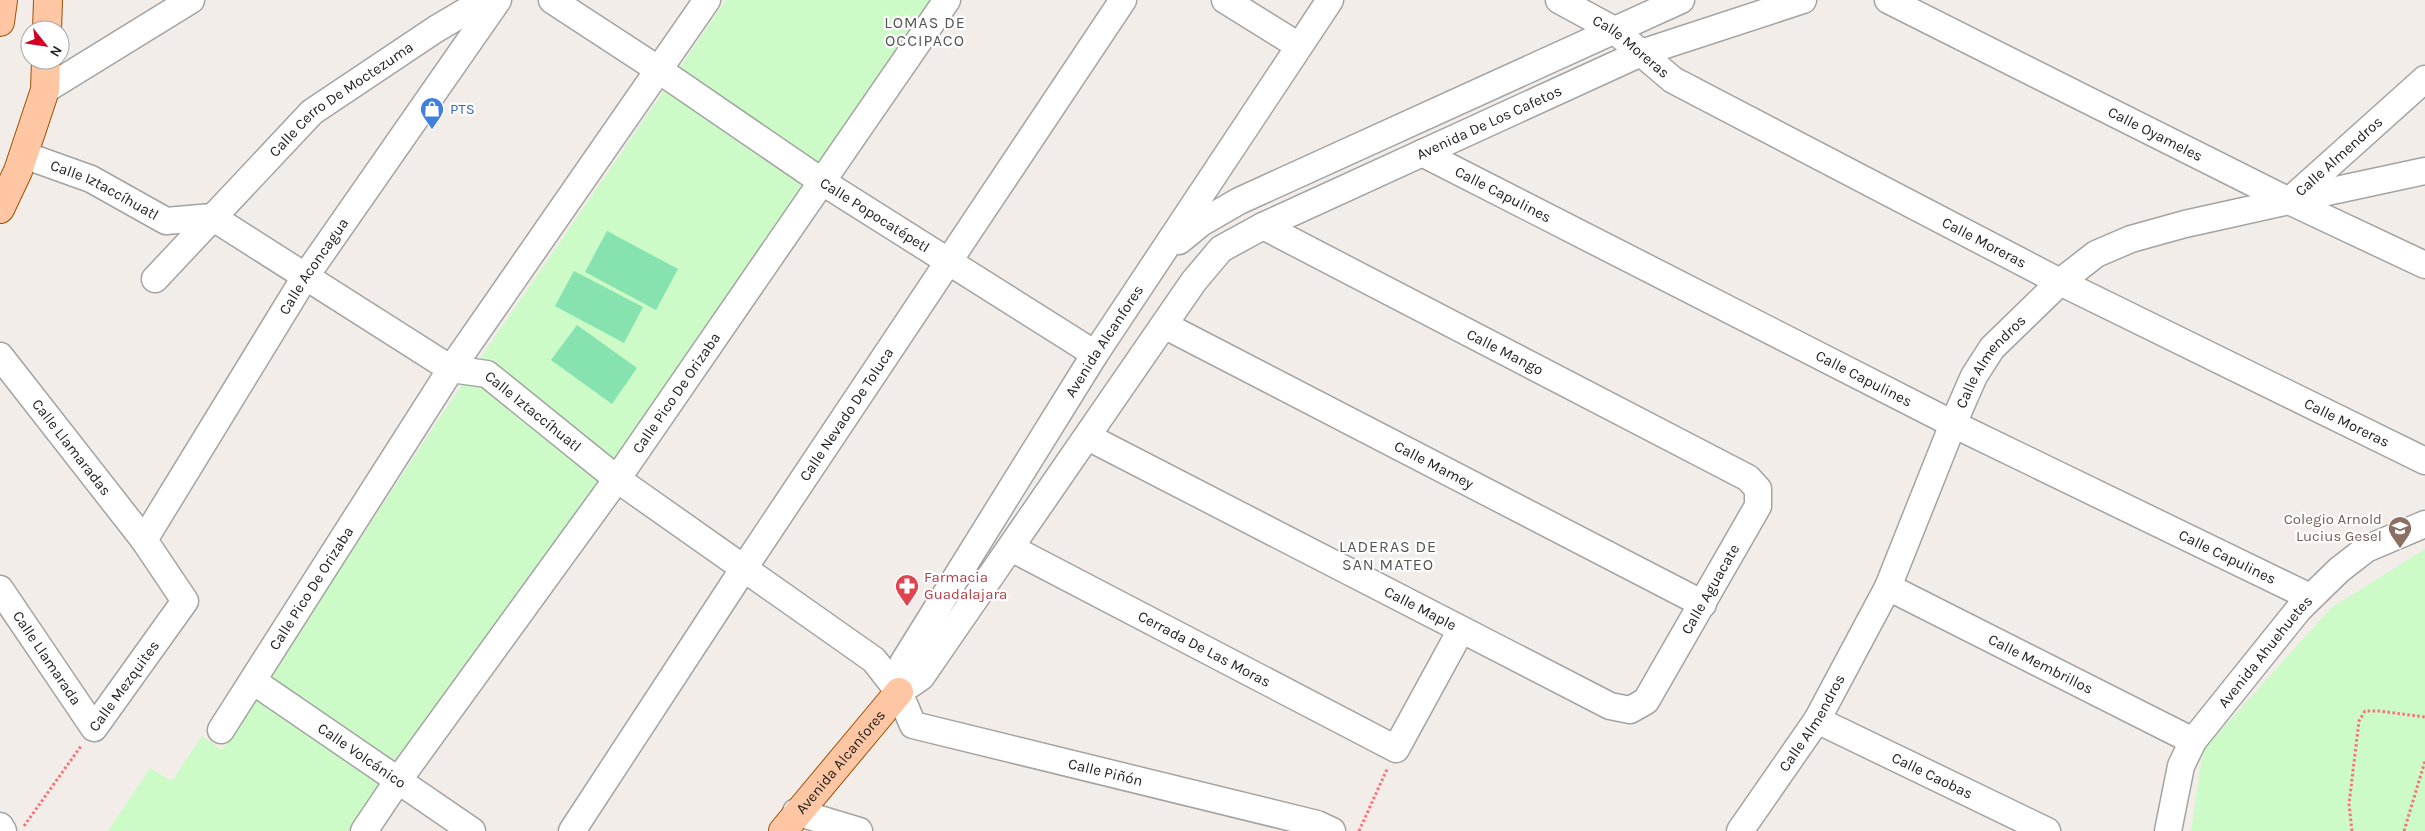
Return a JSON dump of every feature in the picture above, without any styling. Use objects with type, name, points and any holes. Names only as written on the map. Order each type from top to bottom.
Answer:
[{"type":"main road","points":[[0,22],[3,0]]},
{"type":"main road","points":[[47,20],[48,0]]},
{"type":"main road","points":[[1,204],[14,166],[45,90],[46,70]]},
{"type":"main road","name":"Avenida Alcanfores","points":[[790,822],[899,692]]},
{"type":"street","points":[[45,90],[191,0]]},
{"type":"street","name":"Calle Cerro De Moctezuma","points":[[155,279],[312,112],[436,29],[485,0]]},
{"type":"street","name":"Calle Aconcagua","points":[[144,540],[305,277],[498,0]]},
{"type":"street","points":[[552,0],[659,70]]},
{"type":"street","name":"Calle Pico De Orizaba","points":[[221,730],[451,369],[707,0]]},
{"type":"street","name":"Calle Pico De Orizaba","points":[[364,831],[397,782],[617,479],[947,0]]},
{"type":"street","name":"Calle Nevado De Toluca","points":[[572,831],[744,568],[1123,0]]},
{"type":"street","points":[[1225,0],[1299,46]]},
{"type":"street","name":"Avenida Alcanfores","points":[[899,692],[903,664],[1095,354],[1330,0]]},
{"type":"street","name":"Calle Moreras","points":[[1559,0],[1614,30],[1673,80],[2060,282],[2425,461]]},
{"type":"street","points":[[1194,281],[1158,260],[1201,222],[1239,201],[1681,0]]},
{"type":"street","name":"Avenida De Los Cafetos","points":[[1194,281],[1222,249],[1263,226],[1641,53],[1803,0]]},
{"type":"street","name":"Calle Oyameles","points":[[1888,0],[2289,200],[2425,265]]},
{"type":"street","name":"Calle Popocatépetl","points":[[659,70],[821,182],[950,261],[1095,354]]},
{"type":"street","name":"Calle Almendros","points":[[1740,831],[1817,720],[1888,587],[1952,424],[1974,376],[1992,348],[2060,282],[2096,254],[2132,239],[2185,224],[2289,200],[2425,79]]},
{"type":"street","name":"Calle Capulines","points":[[1422,153],[1952,424],[2310,597]]},
{"type":"street","name":"Calle Iztaccíhuatl","points":[[14,166],[90,179],[166,221],[212,217],[451,369],[487,374],[617,479],[874,660],[899,692]]},
{"type":"street","points":[[2289,200],[2425,171]]},
{"type":"street","name":"Calle Mango","points":[[1263,226],[1748,478]]},
{"type":"street","name":"Avenida Alcanfores","points":[[899,692],[921,677],[1194,281]]},
{"type":"street","name":"Calle Mamey","points":[[1164,326],[1703,604]]},
{"type":"street","name":"Calle Llamaradas","points":[[0,356],[144,540]]},
{"type":"street","name":"Calle Maple","points":[[1088,437],[1610,706],[1630,710],[1646,701]]},
{"type":"street","name":"Calle Aguacate","points":[[1646,701],[1758,506],[1758,489],[1748,478]]},
{"type":"street","name":"Avenida Ahuehuetes","points":[[2168,831],[2181,766],[2193,741],[2310,597],[2339,570],[2366,550],[2425,524]]},
{"type":"street","name":"Calle Mezquites","points":[[94,728],[185,601],[144,540]]},
{"type":"street","name":"Cerrada De Las Moras","points":[[1011,548],[1396,748]]},
{"type":"street","name":"Calle Membrillos","points":[[1888,587],[2193,741]]},
{"type":"street","name":"Calle Llamarada","points":[[0,589],[94,728]]},
{"type":"street","points":[[1396,748],[1461,630]]},
{"type":"street","name":"Calle Volcánico","points":[[253,681],[397,782],[472,831]]},
{"type":"street","name":"Calle Piñón","points":[[899,692],[913,725],[1320,829]]},
{"type":"street","name":"Calle Caobas","points":[[1817,720],[2047,831]]},
{"type":"street","points":[[790,822],[859,831]]},
{"type":"street","points":[[0,826],[3,831]]},
{"type":"path","points":[[2352,831],[2349,804],[2359,721],[2365,711],[2425,717]]},
{"type":"path","name":"Calle Mezquites","points":[[20,831],[94,728]]},
{"type":"path","points":[[1359,831],[1396,748]]},
{"type":"path","points":[[2404,831],[2425,761]]},
{"type":"green space","points":[[726,0],[939,0],[366,831],[108,831],[150,768],[172,781],[202,736],[222,750],[440,417]]},
{"type":"green space","points":[[607,231],[678,269],[656,310],[585,272]]},
{"type":"green space","points":[[574,271],[643,307],[624,343],[555,306]]},
{"type":"green space","points":[[577,325],[637,368],[612,404],[551,360]]},
{"type":"green space","points":[[2425,549],[2425,831],[2191,831],[2203,750],[2331,608]]},
{"type":"place","name":"PTS","points":[[432,130]]},
{"type":"place","name":"Colegio Arnold Lucius Gesel","points":[[2400,549]]},
{"type":"place","name":"Farmacia Guadalajara","points":[[907,607]]},
{"type":"district","name":"LOMAS DE OCCIPACO","points":[[925,31]]},
{"type":"district","name":"LADERAS DE SAN MATEO","points":[[1388,555]]}]
